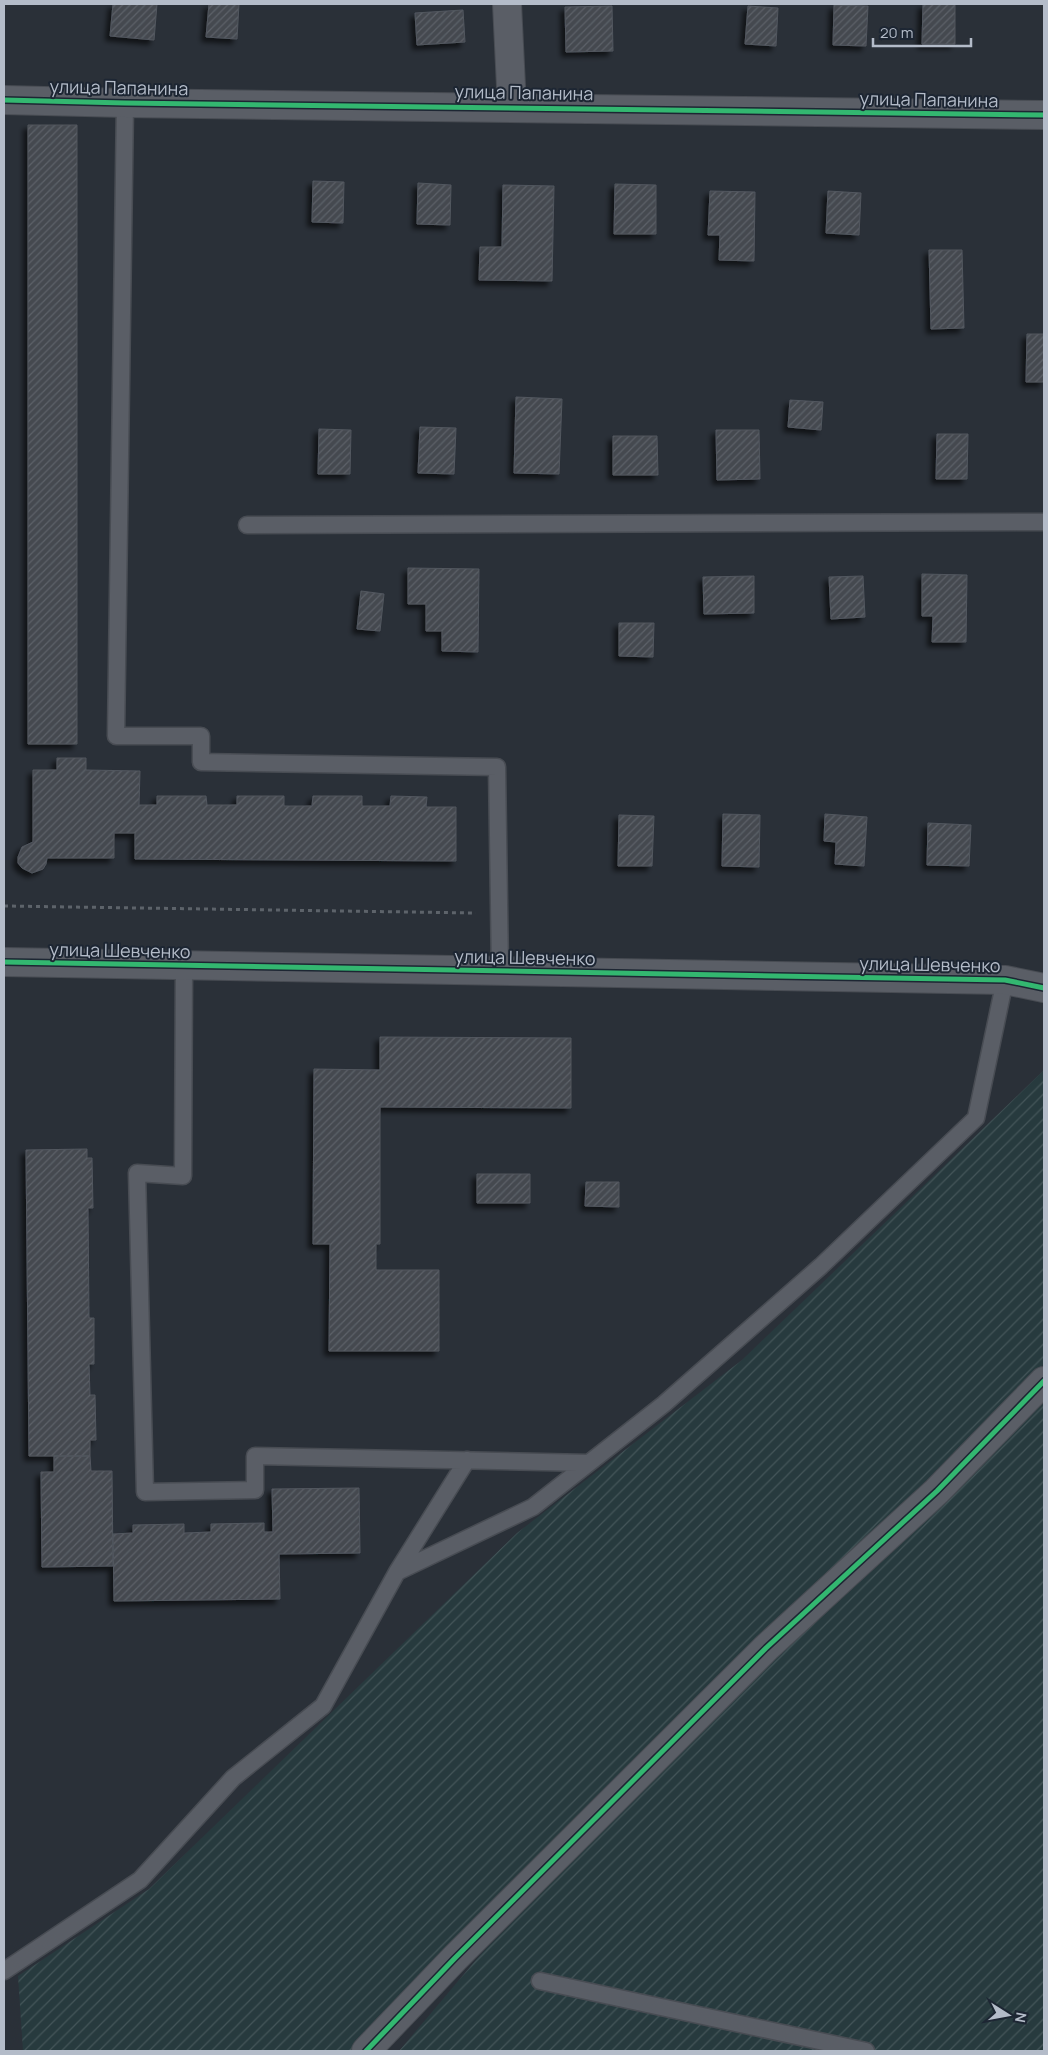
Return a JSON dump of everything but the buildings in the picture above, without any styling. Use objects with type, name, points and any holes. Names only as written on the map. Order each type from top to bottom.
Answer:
[{"type":"street","points":[[507,4],[512,107]]},
{"type":"street","name":"улица Папанина","points":[[4,100],[1044,115]]},
{"type":"street","name":"улица Шевченко","points":[[4,962],[1005,980],[1044,988]]},
{"type":"street","points":[[366,2051],[462,1951],[766,1648],[937,1491],[1044,1381]]},
{"type":"lane","points":[[125,103],[116,736],[201,736],[201,762],[497,767],[500,971]]},
{"type":"lane","points":[[247,526],[1044,522]]},
{"type":"lane","points":[[184,965],[183,1176],[137,1173],[145,1492],[255,1490],[255,1456],[589,1463]]},
{"type":"lane","points":[[397,1572],[533,1507],[664,1404],[821,1266],[976,1118],[1005,980]]},
{"type":"lane","points":[[4,1971],[140,1880],[233,1778],[323,1706],[397,1572],[467,1460]]},
{"type":"lane","points":[[540,1981],[866,2051]]},
{"type":"path","points":[[4,906],[499,913]]},
{"type":"green space","points":[[1044,1070],[1044,1364],[350,2051],[23,2051],[18,1976],[149,1889],[517,1533],[742,1360]]},
{"type":"green space","points":[[1044,1386],[1044,2051],[399,2051],[481,1954]]},
{"type":"cycle path","points":[[4,100],[1044,115]]},
{"type":"cycle path","points":[[4,962],[1005,980],[1044,988]]},
{"type":"cycle path","points":[[366,2051],[455,1958],[766,1648],[937,1491],[1044,1381]]}]
